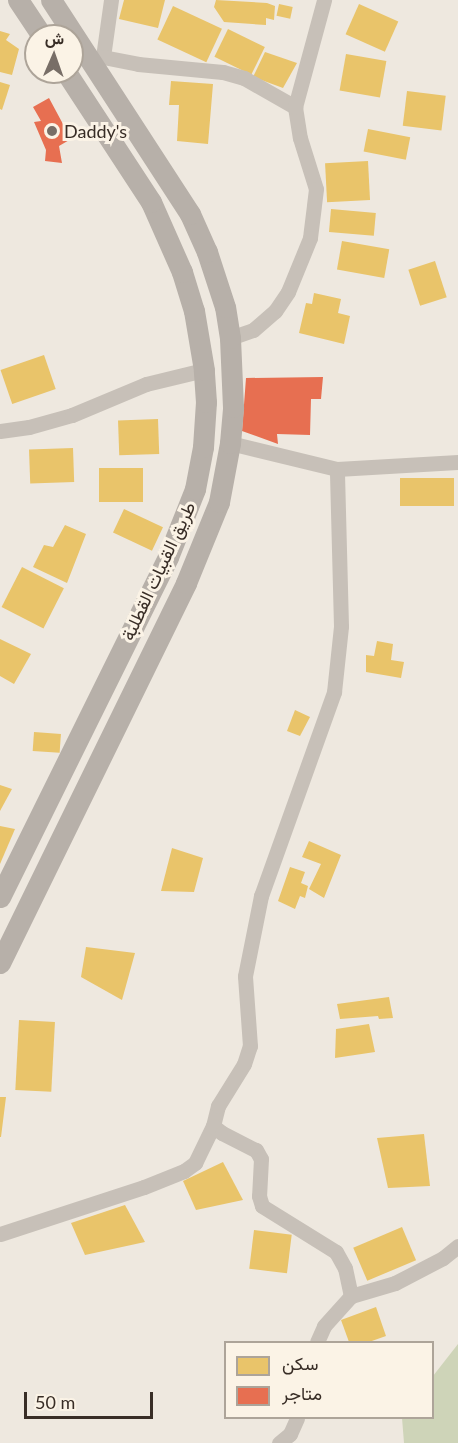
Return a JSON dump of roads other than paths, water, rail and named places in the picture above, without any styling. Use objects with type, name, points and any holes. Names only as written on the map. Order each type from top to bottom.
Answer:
[{"type":"main road","points":[[18,0],[34,24]]},
{"type":"main road","points":[[0,963],[186,583],[208,532],[219,502],[230,443],[234,384],[230,339],[216,277],[190,214],[98,60],[51,0]]},
{"type":"main road","name":"طريق القبيات القطلبة","points":[[0,897],[184,522],[195,489],[201,456],[206,402],[204,370],[194,311],[161,221],[142,186],[74,84]]},
{"type":"main road","points":[[184,522],[208,532]]},
{"type":"street","points":[[111,0],[98,60],[207,69],[236,75],[282,97],[295,107]]},
{"type":"street","points":[[230,339],[253,330],[275,311],[288,292],[310,238],[316,189],[300,138],[295,107],[324,0]]},
{"type":"street","points":[[0,431],[29,427],[72,415],[156,380],[204,370]]},
{"type":"street","points":[[230,443],[336,468],[458,462]]},
{"type":"street","points":[[0,1234],[137,1190],[195,1163],[213,1126],[218,1106],[244,1064],[250,1046],[245,976],[261,896],[334,692],[341,626],[336,468]]},
{"type":"street","points":[[213,1126],[256,1150],[261,1159],[259,1196],[262,1206],[336,1252],[345,1269],[351,1296]]},
{"type":"street","points":[[316,1341],[324,1326],[351,1296],[395,1283],[443,1258],[458,1246]]},
{"type":"street","points":[[279,1443],[290,1434],[297,1419]]},
{"type":"place","name":"Daddy's","points":[[52,131]]}]
